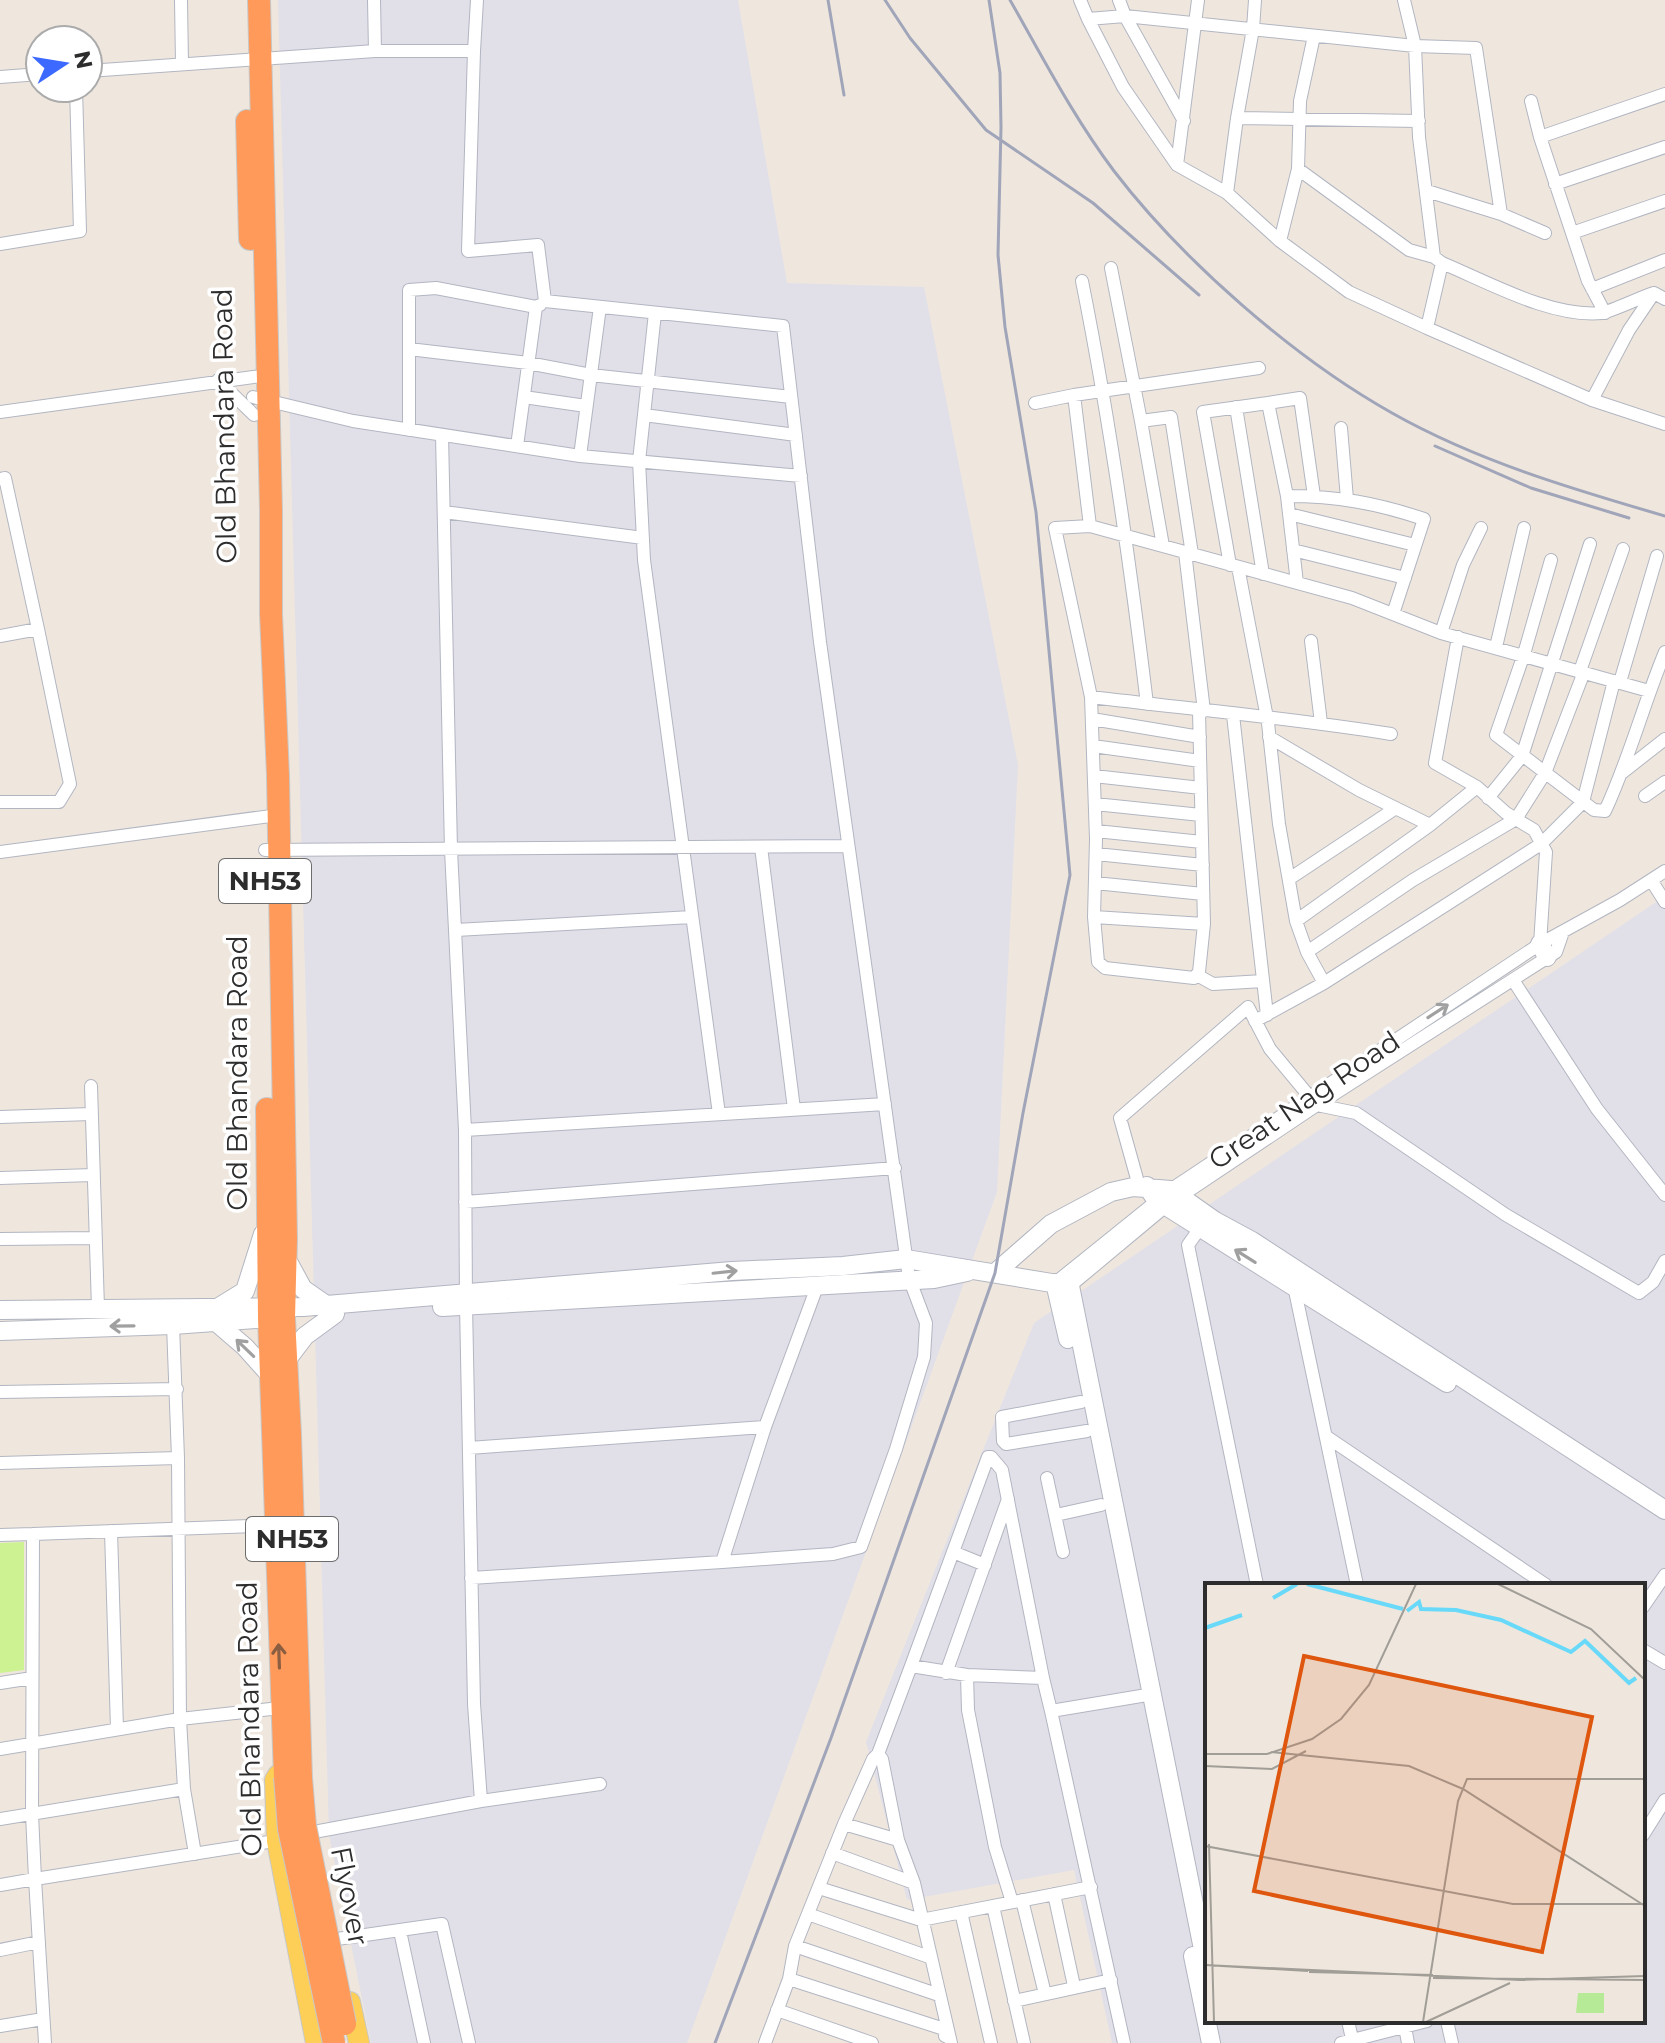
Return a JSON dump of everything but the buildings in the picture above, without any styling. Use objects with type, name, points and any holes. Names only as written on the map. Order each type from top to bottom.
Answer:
[{"type":"highway","name":"Old Bhandara Road","points":[[245,0],[252,59],[272,850],[275,1119],[268,1215],[279,1369],[284,1525],[280,1708],[293,1769]]},
{"type":"highway","name":"NH53","points":[[252,59],[259,0]]},
{"type":"highway","name":"NH53","points":[[275,1119],[285,1256],[276,1313]]},
{"type":"highway","name":"NH53","points":[[284,1525],[293,1769]]},
{"type":"highway","name":"Flyover","points":[[293,1769],[289,1829],[334,2043]]},
{"type":"highway","name":"Flyover","points":[[293,1769],[349,2043]]},
{"type":"main road","points":[[995,1273],[1062,1217],[1111,1192],[1160,1194],[1665,1510]]},
{"type":"main road","points":[[0,1331],[173,1325],[216,1315],[245,1291],[268,1215]]},
{"type":"main road","points":[[285,1256],[303,1289],[330,1310]]},
{"type":"main road","points":[[0,1310],[98,1308],[216,1315],[330,1310],[732,1271],[843,1266],[906,1259],[1063,1285]]},
{"type":"main road","points":[[466,1298],[934,1279],[973,1270]]},
{"type":"main road","points":[[1296,1279],[1665,1523]]},
{"type":"main road","points":[[1063,1285],[1101,1505],[1147,1696],[1205,2010]]},
{"type":"main road","points":[[1063,1285],[1147,1696],[1205,1960]]},
{"type":"main road","points":[[216,1315],[245,1347],[279,1369],[330,1310]]},
{"type":"main road","name":"NH53","points":[[293,1769],[310,1773],[315,1831],[359,2043]]},
{"type":"main road","name":"Old Bhandara Road","points":[[293,1769],[275,1780],[277,1841],[316,2043]]},
{"type":"main road","points":[[1207,2023],[1211,2043]]},
{"type":"main road","points":[[1219,2023],[1224,2043]]},
{"type":"street","points":[[181,0],[182,64]]},
{"type":"street","points":[[374,0],[375,51]]},
{"type":"street","points":[[477,0],[468,251],[538,245],[541,304],[528,363],[517,446]]},
{"type":"street","points":[[1080,0],[1123,87],[1177,165],[1227,193],[1280,241],[1349,292],[1592,400],[1665,424]]},
{"type":"street","points":[[1119,0],[1184,121]]},
{"type":"street","points":[[1177,165],[1198,0]]},
{"type":"street","points":[[1227,193],[1255,0]]},
{"type":"street","points":[[1404,0],[1415,46],[1419,121],[1438,260],[1427,328]]},
{"type":"street","points":[[1088,19],[1125,16],[1415,46],[1476,48],[1501,214]]},
{"type":"street","points":[[1280,241],[1298,169],[1300,101],[1314,36]]},
{"type":"street","points":[[104,70],[375,51],[474,51]]},
{"type":"street","points":[[0,77],[24,75]]},
{"type":"street","points":[[1540,137],[1665,94]]},
{"type":"street","points":[[1531,101],[1572,233],[1592,289],[1605,313]]},
{"type":"street","points":[[0,244],[80,231],[76,104]]},
{"type":"street","points":[[1237,118],[1419,121]]},
{"type":"street","points":[[1555,184],[1665,147]]},
{"type":"street","points":[[1298,169],[1409,250],[1566,312],[1605,313],[1628,301],[1660,296]]},
{"type":"street","points":[[1427,191],[1501,214],[1545,233]]},
{"type":"street","points":[[1572,233],[1665,201]]},
{"type":"street","points":[[1592,289],[1665,260]]},
{"type":"street","points":[[1111,268],[1163,546]]},
{"type":"street","points":[[1082,281],[1104,391],[1127,536],[1147,704]]},
{"type":"street","points":[[409,430],[409,290],[436,288],[541,304],[783,326],[820,642],[906,1259],[909,1278],[926,1323],[924,1357],[861,1547],[833,1554],[471,1578]]},
{"type":"street","points":[[1592,400],[1629,330],[1660,296]]},
{"type":"street","points":[[580,456],[600,307]]},
{"type":"street","points":[[655,313],[639,461],[643,538],[719,1114]]},
{"type":"street","points":[[409,349],[528,363],[591,375],[791,397]]},
{"type":"street","points":[[1035,403],[1259,368]]},
{"type":"street","points":[[218,380],[259,392]]},
{"type":"street","points":[[0,412],[218,380],[353,421],[580,456],[801,476]]},
{"type":"street","points":[[1074,395],[1090,526]]},
{"type":"street","points":[[524,397],[586,406]]},
{"type":"street","points":[[1314,496],[1300,398],[1203,412],[1267,719],[1279,824],[1296,921],[1307,952],[1324,983]]},
{"type":"street","points":[[1268,403],[1287,496],[1297,583]]},
{"type":"street","points":[[1236,407],[1263,574]]},
{"type":"street","points":[[644,415],[796,435]]},
{"type":"street","points":[[1141,421],[1171,417],[1188,553],[1202,711],[1200,761],[1204,924],[1197,975]]},
{"type":"street","points":[[1341,428],[1347,499]]},
{"type":"street","points":[[442,435],[451,850],[465,1130],[474,1704],[481,1801]]},
{"type":"street","points":[[0,479],[5,478],[70,784],[59,802],[0,801]]},
{"type":"street","points":[[1287,496],[1347,499],[1384,505],[1424,519],[1393,614]]},
{"type":"street","points":[[444,512],[643,538]]},
{"type":"street","points":[[1289,514],[1415,545]]},
{"type":"street","points":[[1197,975],[1194,978],[1105,968],[1098,962],[1094,917],[1096,831],[1091,697],[1055,528],[1090,526],[1127,536],[1352,598],[1441,633],[1649,691]]},
{"type":"street","points":[[1441,633],[1463,565],[1481,528]]},
{"type":"street","points":[[1496,647],[1524,528]]},
{"type":"street","points":[[1488,798],[1522,756],[1590,544]]},
{"type":"street","points":[[1307,952],[1413,880],[1516,819],[1545,773],[1623,549]]},
{"type":"street","points":[[1293,550],[1405,578]]},
{"type":"street","points":[[1261,1018],[1324,983],[1541,844],[1583,802],[1657,556]]},
{"type":"street","points":[[1551,560],[1524,654],[1496,735],[1594,810],[1605,811],[1623,772],[1665,652]]},
{"type":"street","points":[[0,636],[38,629]]},
{"type":"street","points":[[1313,1101],[1513,980],[1544,951],[1546,852],[1534,830],[1477,787],[1435,763],[1458,637]]},
{"type":"street","points":[[1311,641],[1321,723]]},
{"type":"street","points":[[1091,697],[1391,734]]},
{"type":"street","points":[[1233,715],[1263,981],[1261,1018],[1270,1049],[1313,1101],[1356,1113],[1506,1215],[1639,1293],[1653,1282],[1665,1261]]},
{"type":"street","points":[[1092,719],[1200,737]]},
{"type":"street","points":[[1269,737],[1359,790],[1430,825]]},
{"type":"street","points":[[1623,772],[1665,739]]},
{"type":"street","points":[[1093,746],[1200,761]]},
{"type":"street","points":[[1094,776],[1201,788]]},
{"type":"street","points":[[1645,796],[1665,782]]},
{"type":"street","points":[[1296,921],[1430,825],[1477,787]]},
{"type":"street","points":[[1095,804],[1201,815]]},
{"type":"street","points":[[1289,879],[1396,808]]},
{"type":"street","points":[[0,852],[271,816]]},
{"type":"street","points":[[1096,831],[1202,842]]},
{"type":"street","points":[[272,850],[848,846]]},
{"type":"street","points":[[761,847],[794,1109]]},
{"type":"street","points":[[1096,854],[1203,865]]},
{"type":"street","points":[[1665,871],[1651,880],[1665,902]]},
{"type":"street","name":"Great Nag Road","points":[[1063,1285],[1160,1194],[1313,1101],[1544,951],[1563,932],[1651,880]]},
{"type":"street","points":[[1095,883],[1203,894]]},
{"type":"street","points":[[456,930],[692,917]]},
{"type":"street","points":[[1094,917],[1204,924]]},
{"type":"street","points":[[1197,975],[1213,984],[1263,981]]},
{"type":"street","points":[[1513,980],[1597,1109],[1665,1195]]},
{"type":"street","points":[[1160,1194],[1120,1118],[1248,1007],[1261,1018]]},
{"type":"street","points":[[91,1086],[98,1308]]},
{"type":"street","points":[[465,1130],[885,1104]]},
{"type":"street","points":[[0,1117],[91,1114]]},
{"type":"street","points":[[465,1202],[895,1168]]},
{"type":"street","points":[[0,1178],[93,1175]]},
{"type":"street","points":[[1205,1223],[1188,1245],[1257,1583]]},
{"type":"street","points":[[0,1239],[95,1238]]},
{"type":"street","points":[[1296,1279],[1357,1583]]},
{"type":"street","points":[[722,1562],[765,1427],[818,1284]]},
{"type":"street","points":[[173,1325],[177,1389],[180,1719],[184,1789],[195,1854]]},
{"type":"street","points":[[0,1392],[177,1389]]},
{"type":"street","points":[[1081,1402],[1002,1417],[1003,1441],[1006,1444],[1087,1431]]},
{"type":"street","points":[[469,1448],[765,1427]]},
{"type":"street","points":[[1327,1437],[1543,1583]]},
{"type":"street","points":[[769,2042],[789,1979],[795,1946],[844,1824],[878,1754],[988,1457],[999,1464],[1008,1499],[1043,1678],[1124,2043]]},
{"type":"street","points":[[0,1463],[178,1458]]},
{"type":"street","points":[[1047,1478],[1063,1552]]},
{"type":"street","points":[[946,1673],[1008,1499]]},
{"type":"street","points":[[1056,1515],[1101,1505]]},
{"type":"street","points":[[0,1535],[284,1525]]},
{"type":"street","points":[[111,1531],[117,1729]]},
{"type":"street","points":[[33,1534],[32,1814],[45,2043]]},
{"type":"street","points":[[953,1552],[985,1565]]},
{"type":"street","points":[[1645,1604],[1665,1575]]},
{"type":"street","points":[[1645,1651],[1665,1663]]},
{"type":"street","points":[[911,1666],[967,1675],[1043,1678]]},
{"type":"street","points":[[967,1675],[968,1710],[995,1847],[1017,1901],[1045,1994]]},
{"type":"street","points":[[0,1683],[32,1678]]},
{"type":"street","points":[[1051,1711],[1147,1696]]},
{"type":"street","points":[[0,1749],[180,1719],[280,1708]]},
{"type":"street","points":[[878,1754],[882,1759],[898,1840],[914,1883],[947,2039]]},
{"type":"street","points":[[0,1885],[277,1841],[315,1831],[481,1801],[600,1784]]},
{"type":"street","points":[[0,1819],[184,1789]]},
{"type":"street","points":[[1645,1832],[1665,1800]]},
{"type":"street","points":[[844,1824],[898,1840]]},
{"type":"street","points":[[832,1853],[914,1883]]},
{"type":"street","points":[[819,1888],[921,1920],[1091,1887]]},
{"type":"street","points":[[1054,1894],[1074,1986]]},
{"type":"street","points":[[993,1906],[1024,2043]]},
{"type":"street","points":[[961,1912],[991,2043]]},
{"type":"street","points":[[808,1914],[929,1957]]},
{"type":"street","points":[[337,1939],[442,1924],[469,2043]]},
{"type":"street","points":[[400,1931],[424,2043]]},
{"type":"street","points":[[0,1950],[39,1942]]},
{"type":"street","points":[[795,1946],[939,1995]]},
{"type":"street","points":[[789,1979],[947,2039]]},
{"type":"street","points":[[1014,2001],[1111,1980]]},
{"type":"street","points":[[777,2010],[872,2043]]},
{"type":"street","points":[[0,2026],[43,2019]]},
{"type":"street","points":[[1349,2042],[1376,2039],[1420,2023]]},
{"type":"street","points":[[1447,2023],[1452,2043]]},
{"type":"street","points":[[1405,2027],[1408,2043]]},
{"type":"shaded area","points":[[278,0],[738,0],[787,283],[924,287],[1018,765],[997,1192],[687,2043],[371,2043],[329,1835]]},
{"type":"shaded area","points":[[1665,896],[1665,2043],[1112,2043],[1074,1870],[907,1900],[866,1742],[1034,1323]]},
{"type":"green space","points":[[24,1542],[24,1670],[0,1673],[0,1543]]},
{"type":"railway","points":[[828,0],[844,95]]},
{"type":"railway","points":[[885,0],[910,38],[986,130],[1093,203],[1199,295]]},
{"type":"railway","points":[[715,2043],[831,1738],[995,1273],[1070,875],[1036,512],[1005,327],[998,255],[1000,73],[989,0]]},
{"type":"railway","points":[[1010,0],[1072,109],[1114,171],[1206,273],[1279,336],[1355,391],[1457,446],[1526,472],[1665,516]]},
{"type":"railway","points":[[1435,446],[1531,488],[1629,518]]}]
